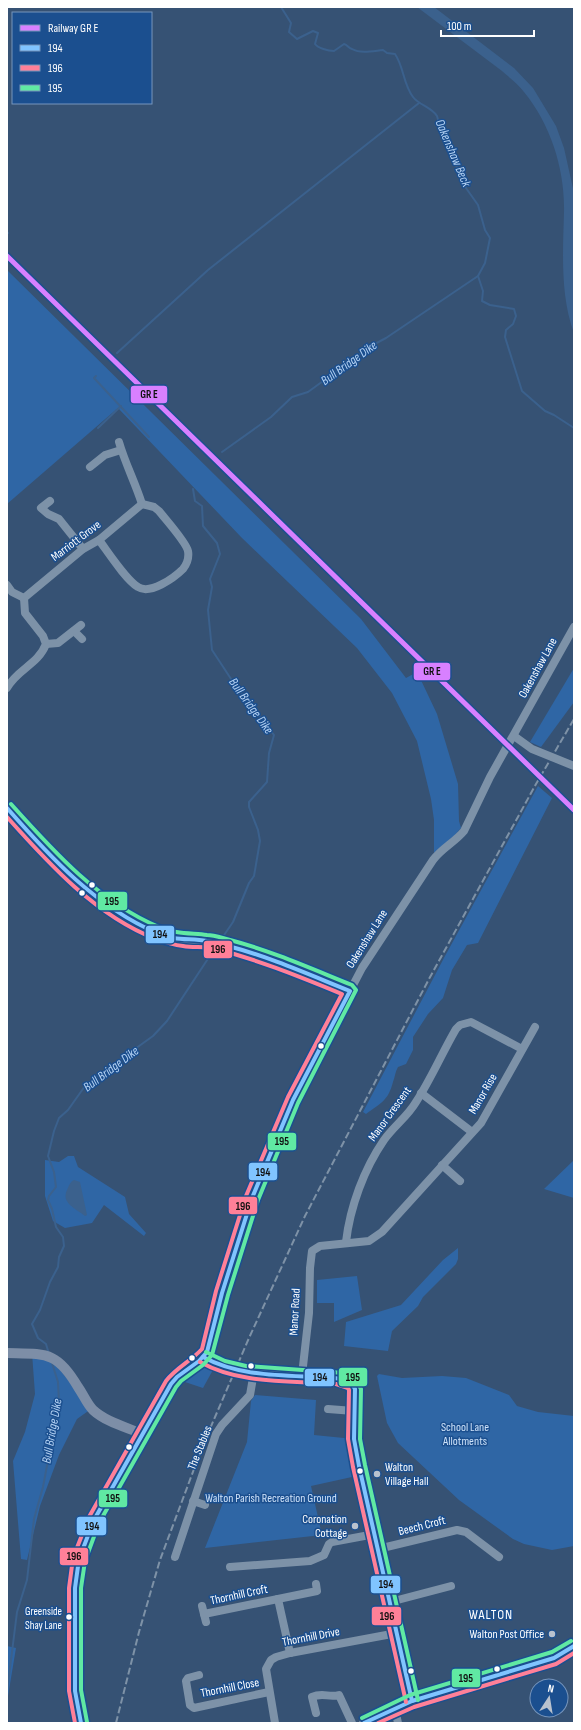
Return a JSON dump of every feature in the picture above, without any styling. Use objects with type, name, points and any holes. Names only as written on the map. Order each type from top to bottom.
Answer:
[{"type":"main road","points":[[7,1353],[32,1353],[50,1357],[62,1364],[92,1409],[103,1418],[142,1434],[94,1520],[79,1559],[75,1588],[75,1691],[81,1723]]},
{"type":"main road","points":[[364,1723],[412,1701],[497,1674],[554,1658],[574,1646]]},
{"type":"street","points":[[90,467],[105,455],[120,446],[128,472],[136,484],[142,504],[154,507],[159,512],[186,547],[188,559],[184,569],[157,588],[151,590],[140,589],[130,580],[99,540]]},
{"type":"street","points":[[50,501],[41,508],[43,511],[59,519],[82,549]]},
{"type":"street","name":"Marriott Grove","points":[[24,598],[82,549],[99,540],[142,504]]},
{"type":"street","points":[[7,585],[12,592],[24,598],[25,613],[43,636],[46,644],[42,654],[12,680],[7,688]]},
{"type":"street","points":[[46,644],[58,643],[81,625]]},
{"type":"street","name":"Oakenshaw Lane","points":[[203,1357],[209,1346],[222,1293],[252,1198],[293,1100],[362,968],[429,865],[440,851],[459,838],[464,831],[478,800],[574,627]]},
{"type":"street","points":[[74,631],[82,639]]},
{"type":"street","points":[[512,739],[574,766]]},
{"type":"street","points":[[7,808],[51,857],[79,884],[126,917],[158,933],[183,940],[218,943],[303,972],[350,991]]},
{"type":"street","name":"Manor Crescent","points":[[346,1242],[348,1226],[360,1187],[373,1160],[384,1140],[410,1111],[456,1029],[460,1025],[470,1022],[522,1049]]},
{"type":"street","name":"Manor Rise","points":[[312,1251],[320,1246],[346,1242],[368,1241],[375,1237],[487,1115],[535,1027]]},
{"type":"street","points":[[421,1093],[472,1132]]},
{"type":"street","points":[[442,1165],[460,1182]]},
{"type":"street","name":"Manor Road","points":[[302,1375],[309,1313],[312,1251]]},
{"type":"street","points":[[142,1434],[177,1377],[203,1357],[215,1365]]},
{"type":"street","points":[[231,1369],[302,1375],[349,1381],[354,1385],[354,1439],[412,1701]]},
{"type":"street","name":"The Stables","points":[[175,1557],[216,1434],[236,1407],[250,1395],[254,1372]]},
{"type":"street","points":[[331,1411],[354,1411]]},
{"type":"street","points":[[193,1501],[205,1505]]},
{"type":"street","name":"Beech Croft","points":[[378,1549],[457,1530],[466,1532],[489,1553],[500,1557]]},
{"type":"street","points":[[230,1567],[310,1560],[324,1555],[329,1544],[332,1542],[375,1534]]},
{"type":"street","name":"Thornhill Croft","points":[[204,1614],[317,1591],[316,1584]]},
{"type":"street","points":[[390,1602],[452,1588]]},
{"type":"street","name":"Thornhill Croft","points":[[278,1599],[290,1653]]},
{"type":"street","name":"Thornhill Drive","points":[[275,1723],[266,1674],[268,1664],[276,1657],[397,1633]]},
{"type":"street","name":"Thornhill Close","points":[[199,1675],[188,1678],[186,1681],[190,1706],[194,1708],[269,1692]]},
{"type":"street","points":[[316,1713],[312,1697],[319,1694],[330,1696],[339,1695],[352,1723]]},
{"type":"street","points":[[395,1709],[398,1723]]},
{"type":"green space","points":[[7,270],[361,619],[406,678],[419,671],[421,674],[419,676],[437,714],[458,784],[459,821],[461,828],[434,853],[434,820],[431,799],[417,741],[392,693],[357,648],[242,538],[118,408],[7,504]]},
{"type":"green space","points":[[574,668],[574,702],[541,747],[530,742]]},
{"type":"green space","points":[[538,786],[552,798],[478,943],[467,945],[452,970],[443,998],[428,1014],[413,1037],[413,1050],[406,1064],[398,1067],[389,1093],[380,1104],[366,1114],[363,1112],[445,956]]},
{"type":"green space","points":[[68,1156],[74,1156],[78,1167],[125,1197],[129,1214],[146,1233],[144,1236],[104,1205],[92,1223],[65,1228],[53,1221],[45,1196],[45,1160],[59,1162]]},
{"type":"green space","points":[[574,1160],[574,1198],[544,1189]]},
{"type":"green space","points":[[458,1248],[458,1259],[456,1264],[423,1297],[418,1306],[392,1331],[388,1351],[344,1346],[346,1322],[401,1305],[443,1260]]},
{"type":"green space","points":[[357,1276],[362,1310],[334,1322],[334,1303],[317,1303],[317,1280]]},
{"type":"green space","points":[[32,1353],[49,1356],[91,1409],[77,1419],[59,1455],[40,1506],[27,1560],[21,1559],[13,1461],[25,1432],[35,1394]]},
{"type":"green space","points":[[206,1367],[214,1368],[203,1388],[179,1380],[192,1371]]},
{"type":"green space","name":"School Lane Allotments","points":[[379,1374],[402,1378],[442,1376],[466,1378],[509,1395],[517,1406],[538,1412],[574,1416],[574,1546],[552,1550],[524,1544],[513,1539],[459,1500],[398,1443],[387,1423],[377,1376]]},
{"type":"green space","name":"Walton Parish Recreation Ground","points":[[255,1395],[316,1400],[314,1435],[354,1439],[361,1475],[311,1486],[322,1535],[205,1548],[247,1442],[251,1401]]},
{"type":"green space","points":[[7,1646],[16,1648],[8,1696],[7,1696]]},
{"type":"shaded area","points":[[417,7],[434,7],[514,68],[533,88],[556,126],[564,148],[574,193],[574,333],[566,304],[564,289],[564,196],[562,180],[559,164],[549,133],[534,105],[514,81]]},
{"type":"shaded area","points":[[74,1180],[80,1182],[87,1215],[85,1216],[67,1202],[67,1190]]},
{"type":"waterway","name":"Oakenshaw Beck","points":[[222,452],[271,417],[292,397],[308,392],[371,346],[386,338],[478,276],[485,263],[490,238],[485,230],[478,205],[466,188],[441,131],[437,116],[432,110],[418,102],[413,97],[407,87],[400,64],[395,54],[387,53],[383,50],[367,52],[356,51],[344,44],[334,51],[326,50],[315,44],[318,33],[313,31],[297,39],[289,32],[291,23],[281,7]]},
{"type":"waterway","points":[[117,353],[208,270],[419,103]]},
{"type":"waterway","points":[[478,276],[483,291],[482,301],[490,305],[514,309],[516,316],[513,324],[506,330],[505,337],[522,391],[545,411],[574,428]]},
{"type":"waterway","points":[[96,376],[94,378],[149,437]]},
{"type":"waterway","points":[[98,428],[121,406]]},
{"type":"waterway","name":"Bull Bridge Dike","points":[[193,489],[195,501],[202,506],[203,526],[217,543],[220,554],[210,579],[212,587],[208,610],[212,650],[237,688],[274,735],[269,753],[267,782],[249,802],[249,807],[258,830],[260,841],[254,876],[249,883],[233,922],[220,941]]},
{"type":"waterway","name":"Bull Bridge Dike","points":[[49,1354],[46,1344],[38,1338],[32,1324],[40,1310],[50,1282],[58,1267],[59,1257],[64,1246],[63,1237],[56,1227],[52,1209],[48,1200],[49,1196],[56,1187],[54,1172],[48,1156],[59,1118],[68,1110],[85,1086],[98,1075],[107,1072],[121,1059],[153,1036],[167,1021],[217,945]]},
{"type":"waterway","name":"Bull Bridge Dike","points":[[7,1692],[17,1612],[27,1580],[34,1519],[43,1487],[59,1402],[58,1382],[52,1363]]},
{"type":"railway","points":[[116,1723],[139,1632],[160,1560],[203,1445],[249,1338],[305,1216],[429,979],[536,784],[574,719]]},
{"type":"transit line","points":[[7,256],[574,810]]},
{"type":"transit line","name":"195","points":[[11,804],[44,840],[79,874],[97,890],[137,917],[171,931],[210,935],[246,944],[352,985],[356,990],[298,1103],[258,1200],[228,1295],[212,1355],[203,1365],[181,1381],[176,1387],[99,1523],[85,1561],[81,1588],[81,1690],[87,1722]]},
{"type":"transit line","name":"194","points":[[7,808],[40,845],[75,879],[94,895],[135,922],[164,936],[210,941],[244,950],[350,991],[293,1100],[252,1198],[222,1293],[207,1352],[199,1361],[177,1377],[171,1384],[94,1520],[79,1559],[75,1588],[75,1691],[81,1723]]},
{"type":"transit line","name":"196","points":[[7,817],[40,853],[75,887],[113,917],[134,929],[156,939],[176,945],[212,948],[232,953],[279,969],[342,994],[288,1097],[246,1196],[216,1291],[202,1349],[174,1372],[166,1381],[89,1517],[73,1558],[69,1588],[69,1691],[75,1723]]},
{"type":"transit line","name":"195","points":[[206,1352],[225,1361],[246,1366],[344,1373],[355,1378],[361,1389],[360,1439],[365,1465],[418,1700]]},
{"type":"transit line","name":"194","points":[[203,1357],[219,1364],[254,1373],[343,1379],[352,1383],[355,1389],[354,1439],[359,1466],[412,1701]]},
{"type":"transit line","name":"196","points":[[200,1362],[232,1375],[249,1378],[336,1384],[348,1388],[348,1439],[353,1467],[406,1702]]},
{"type":"transit line","name":"195","points":[[362,1718],[410,1695],[552,1652],[571,1641]]},
{"type":"transit line","name":"194","points":[[364,1723],[412,1701],[554,1658],[574,1646]]},
{"type":"transit line","name":"196","points":[[378,1723],[414,1707],[556,1664],[574,1653]]},
{"type":"place","name":"Walton Village Hall","points":[[377,1474]]},
{"type":"place","name":"Coronation Cottage","points":[[355,1526]]},
{"type":"place","name":"Greenside Shay Lane","points":[[69,1617]]},
{"type":"place","name":"Walton Post Office","points":[[552,1634]]},
{"type":"district","name":"WALTON","points":[[491,1614]]}]
